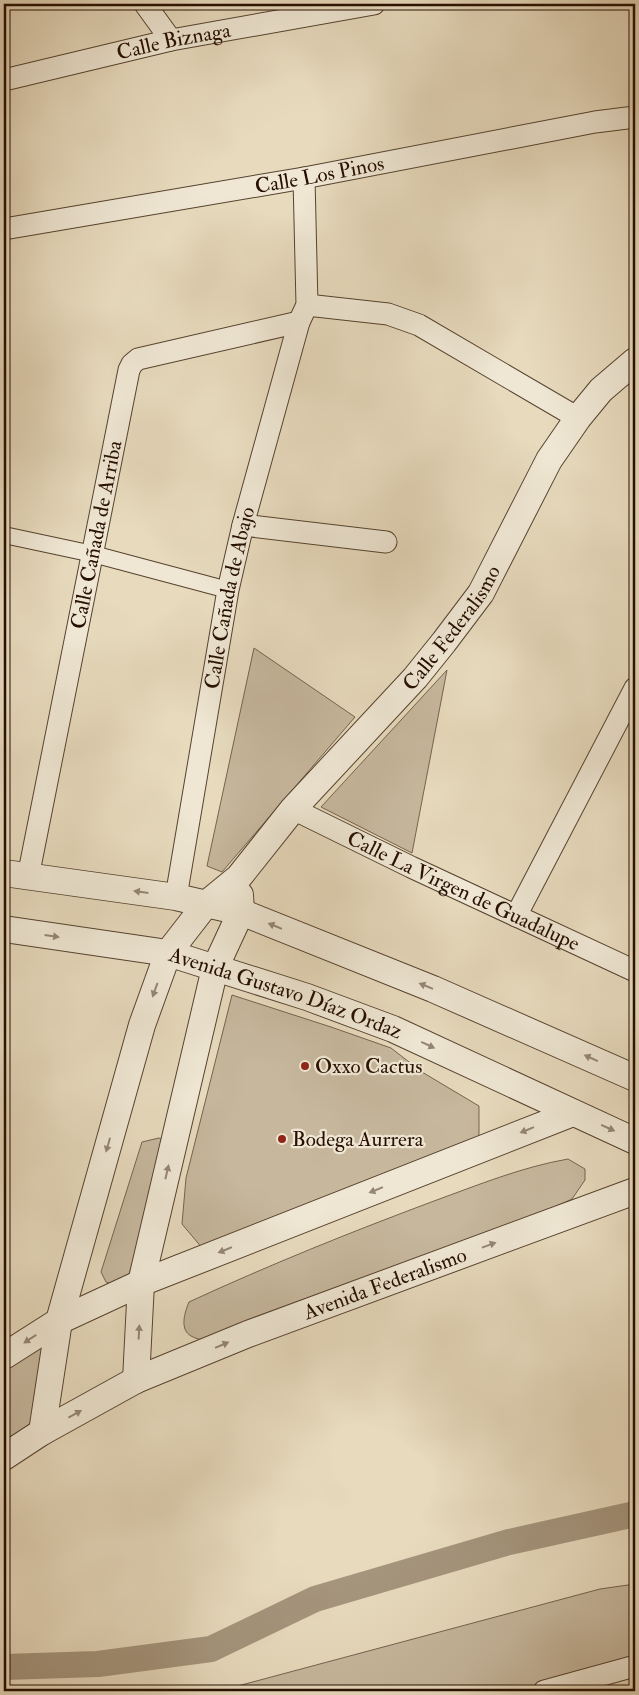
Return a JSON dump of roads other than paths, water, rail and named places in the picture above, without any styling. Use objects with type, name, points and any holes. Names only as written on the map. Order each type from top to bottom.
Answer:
[{"type":"street","points":[[145,4],[171,40]]},
{"type":"street","name":"Calle Biznaga","points":[[7,74],[324,8],[374,4]]},
{"type":"street","name":"Calle Los Pinos","points":[[4,229],[304,178],[595,122],[635,117]]},
{"type":"street","name":"Calle Cañada de Abajo","points":[[176,897],[228,590],[243,525],[303,313],[304,178]]},
{"type":"street","points":[[303,313],[388,314],[419,325],[578,418]]},
{"type":"street","name":"Calle Cañada de Arriba","points":[[16,875],[93,554],[129,370],[132,364],[138,359],[303,313]]},
{"type":"street","name":"Calle Federalismo","points":[[206,904],[240,877],[293,809],[415,678],[480,593],[549,460],[578,418],[601,390],[635,362]]},
{"type":"street","points":[[243,525],[386,542]]},
{"type":"street","points":[[4,535],[93,554],[228,590]]},
{"type":"street","points":[[516,916],[635,688]]},
{"type":"street","name":"Calle La Virgen de Guadalupe","points":[[293,809],[635,971]]},
{"type":"street","points":[[16,875],[176,897],[240,912],[433,989],[635,1078]]},
{"type":"street","points":[[136,1380],[141,1283],[215,968],[240,912],[240,877]]},
{"type":"street","points":[[42,1432],[58,1321],[142,1025],[168,953],[206,904]]},
{"type":"street","name":"Avenida Gustavo Díaz Ordaz","points":[[4,929],[168,953],[307,997],[392,1029],[635,1141]]},
{"type":"street","points":[[4,1356],[58,1321],[141,1283],[573,1112]]},
{"type":"street","name":"Avenida Federalismo","points":[[4,1457],[42,1432],[136,1380],[248,1334],[635,1191]]},
{"type":"street","points":[[544,1691],[635,1666]]},
{"type":"waterway","points":[[4,1667],[98,1664],[211,1649],[315,1599],[509,1542],[635,1514]]},
{"type":"place","name":"Oxxo Cactus","points":[[305,1066]]},
{"type":"place","name":"Bodega Aurrera","points":[[282,1139]]}]
